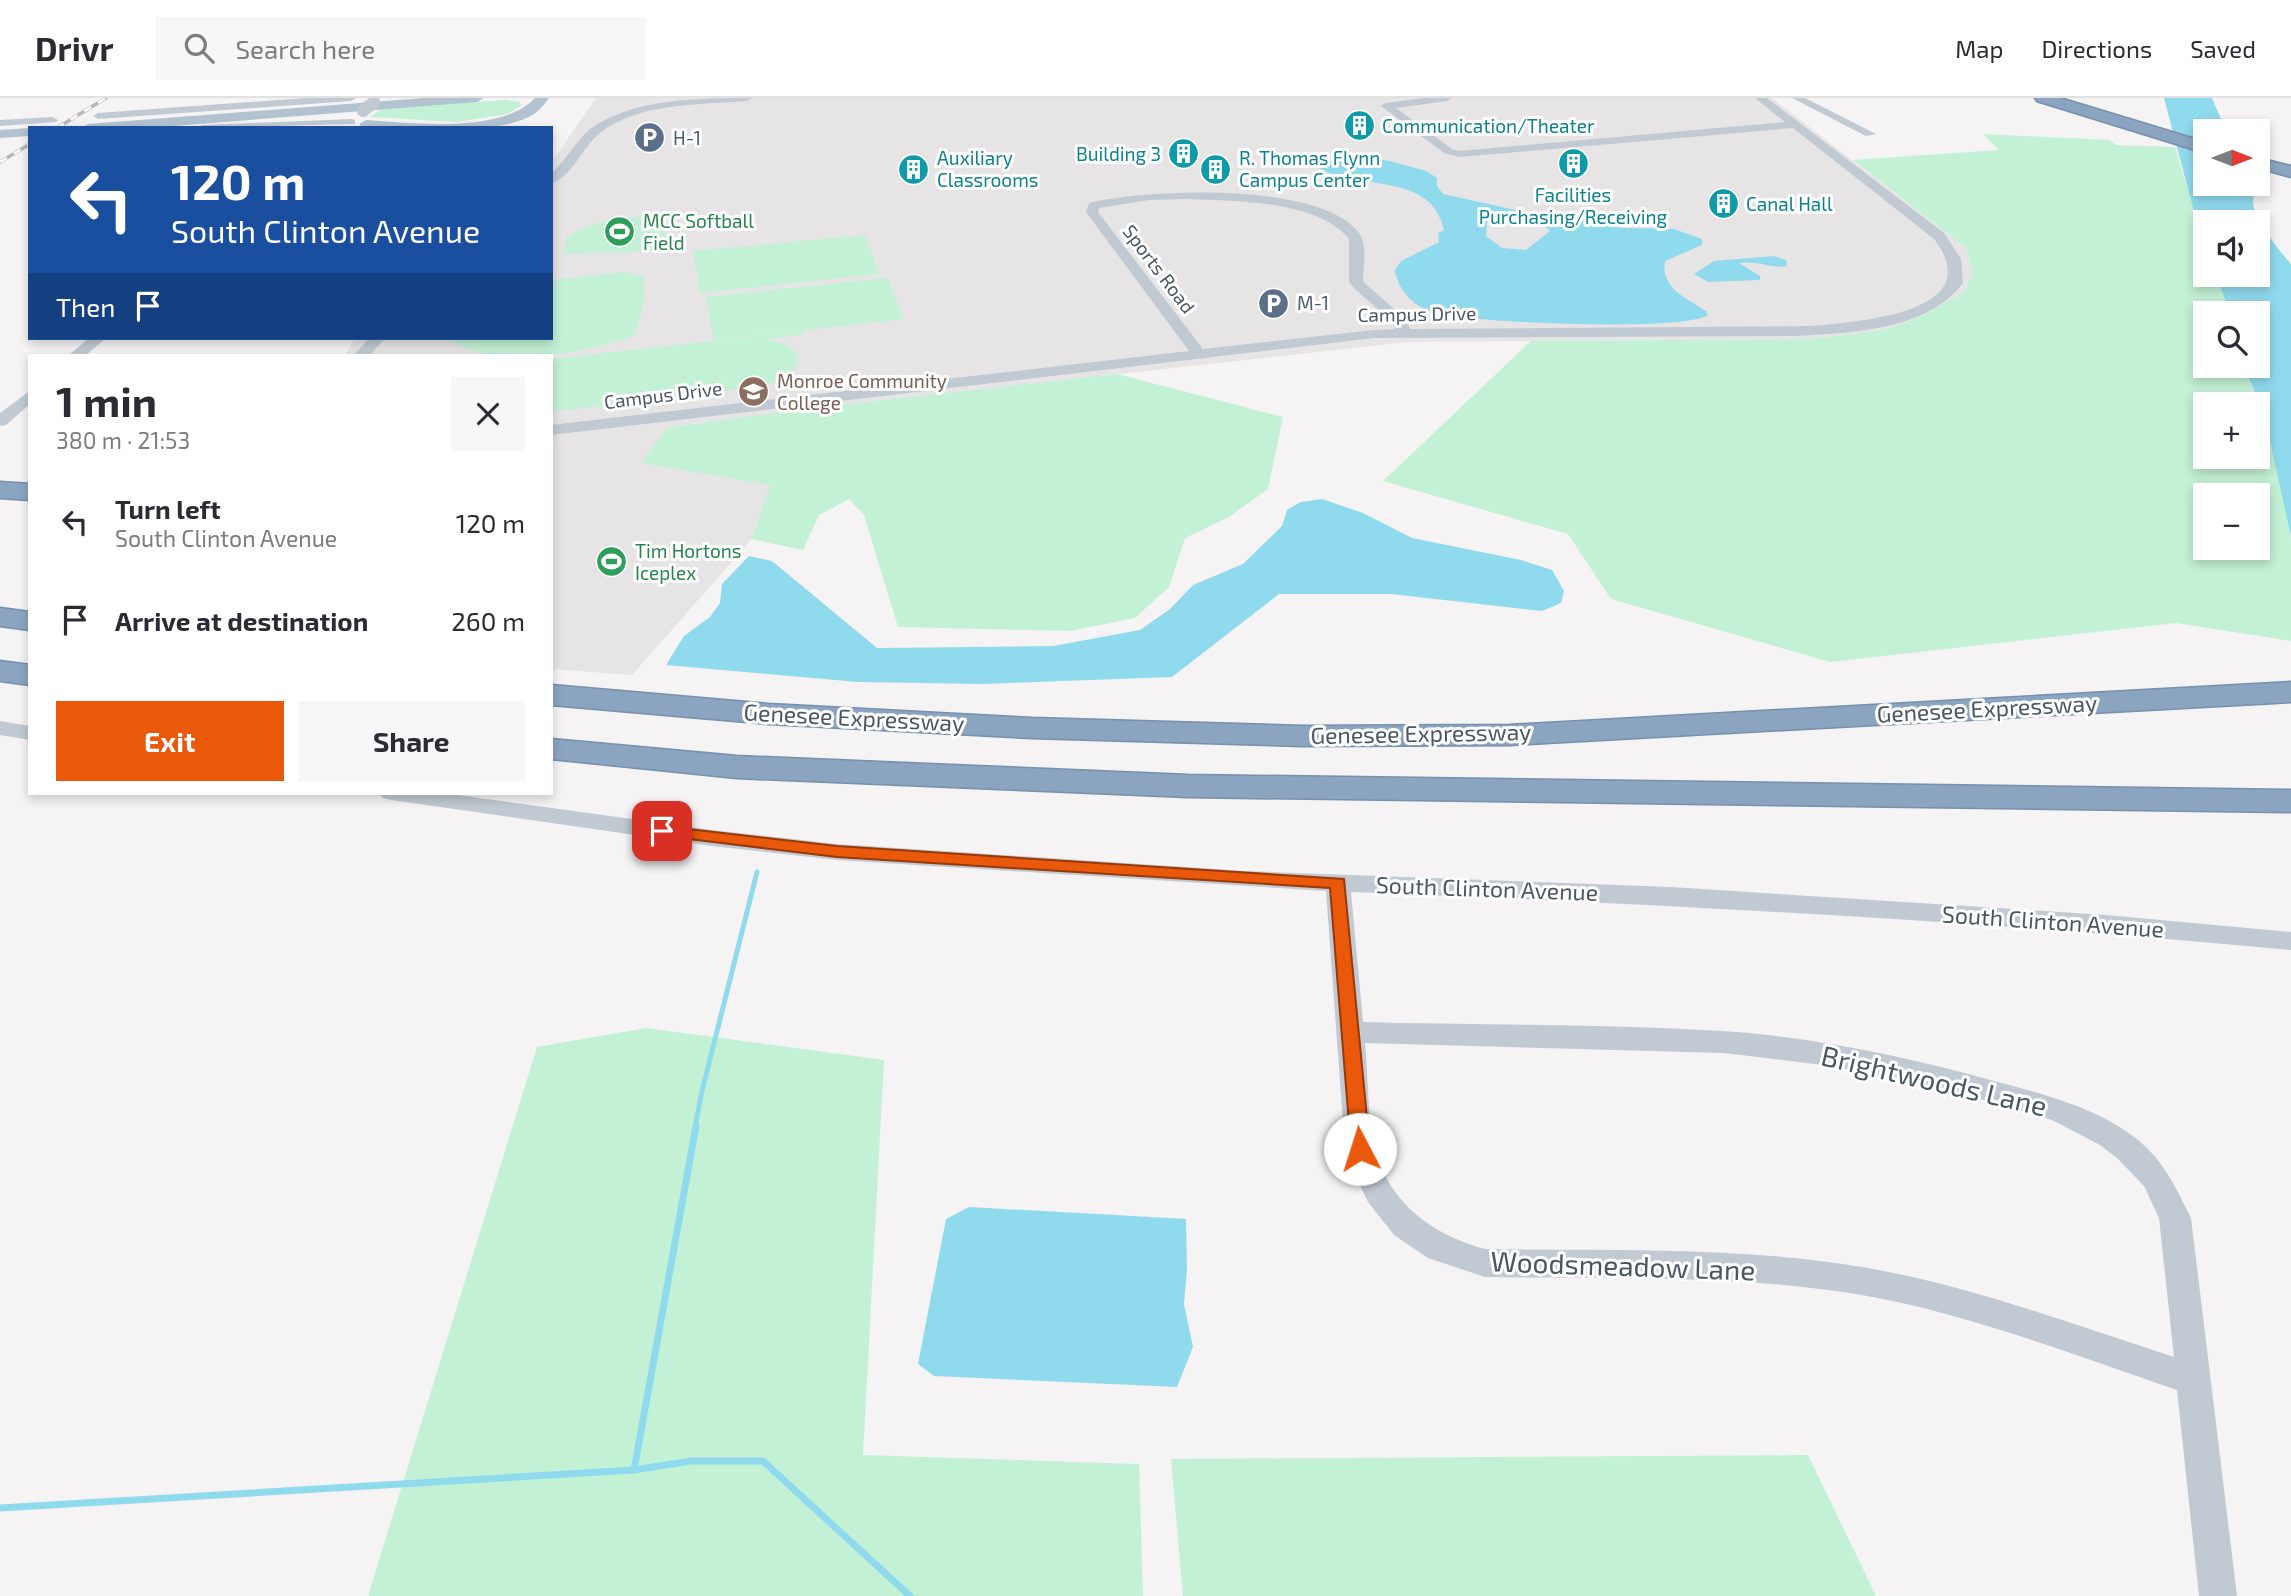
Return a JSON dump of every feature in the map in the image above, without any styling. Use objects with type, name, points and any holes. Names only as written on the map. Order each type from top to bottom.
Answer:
[{"type":"highway","points":[[2036,98],[2193,131]]},
{"type":"highway","points":[[2043,98],[2130,117]]},
{"type":"highway","points":[[2077,98],[2193,143]]},
{"type":"highway","points":[[2090,98],[2130,117]]},
{"type":"highway","points":[[2270,152],[2291,158]]},
{"type":"highway","points":[[2270,166],[2291,172]]},
{"type":"highway","points":[[0,490],[28,492]]},
{"type":"highway","points":[[0,617],[28,621]]},
{"type":"highway","points":[[0,671],[28,675]]},
{"type":"highway","name":"Genesee Expressway","points":[[553,695],[769,714],[1032,729],[1302,736],[1509,735],[2281,692]]},
{"type":"highway","points":[[553,749],[737,767],[1179,786],[2291,801]]},
{"type":"main road","points":[[114,126],[477,98]]},
{"type":"main road","points":[[458,126],[521,116],[535,109],[542,98]]},
{"type":"main road","points":[[347,125],[477,122],[516,111],[529,102],[521,99]]},
{"type":"main road","points":[[347,125],[396,126]]},
{"type":"main road","points":[[0,134],[28,132]]},
{"type":"street","points":[[99,117],[351,98]]},
{"type":"street","points":[[553,178],[570,163],[593,133],[608,121],[649,109],[747,98]]},
{"type":"street","points":[[1447,98],[1386,106],[1448,151],[1470,154],[1794,125]]},
{"type":"street","name":"Campus Drive","points":[[553,430],[1374,334],[1794,332],[1846,329],[1882,323],[1940,301],[1958,275],[1956,264],[1939,236],[1760,98]]},
{"type":"street","points":[[1797,98],[1870,134]]},
{"type":"street","points":[[299,126],[347,125],[376,100]]},
{"type":"street","points":[[0,123],[52,120]]},
{"type":"street","name":"Sports Road","points":[[1198,353],[1092,212],[1092,207],[1106,203],[1212,195],[1284,204],[1326,216],[1343,225],[1356,238],[1356,282],[1374,301],[1397,317],[1405,334]]},
{"type":"street","points":[[78,354],[96,340]]},
{"type":"street","points":[[363,354],[375,340]]},
{"type":"street","points":[[0,421],[28,398]]},
{"type":"street","points":[[0,728],[28,733]]},
{"type":"street","name":"South Clinton Avenue","points":[[405,795],[712,838],[837,852],[1338,883],[1671,896],[2106,924],[2291,941]]},
{"type":"street","name":"Woodsmeadow Lane","points":[[1338,883],[1360,1149],[1371,1182],[1398,1219],[1416,1235],[1442,1251],[1485,1263],[1769,1270],[1853,1280],[1960,1306],[2193,1378]]},
{"type":"street","name":"Brightwoods Lane","points":[[1350,1032],[1669,1039],[1794,1049],[1949,1079],[2061,1111],[2095,1127],[2129,1150],[2156,1178],[2167,1196],[2175,1218],[2218,1596]]},
{"type":"shaded area","name":"Monroe Community College","points":[[596,98],[1772,98],[1966,248],[1972,273],[1964,292],[1926,314],[1893,327],[1863,333],[1807,339],[1407,342],[796,410],[752,539],[632,675],[553,669],[553,354],[346,354],[354,340],[553,340],[553,160]]},
{"type":"green space","points":[[505,100],[522,105],[507,114],[457,122],[370,117],[383,108]]},
{"type":"green space","points":[[1983,134],[2109,140],[2116,145],[2175,147],[2194,210],[2193,287],[2220,287],[2226,301],[2193,301],[2193,378],[2248,378],[2254,392],[2193,392],[2193,469],[2270,469],[2270,441],[2279,472],[2291,538],[2291,641],[2176,623],[1830,662],[1611,599],[1568,534],[1383,481],[1531,341],[1807,339],[1863,333],[1893,327],[1926,314],[1964,292],[1972,273],[1966,248],[1853,160],[1999,150]]},
{"type":"green space","name":"MCC Softball Field","points":[[659,215],[666,235],[672,235],[672,245],[634,252],[563,254],[567,237],[588,226],[611,220]]},
{"type":"green space","points":[[865,235],[879,274],[700,293],[693,251]]},
{"type":"green space","points":[[625,272],[644,277],[644,302],[635,335],[592,348],[553,354],[488,354],[466,348],[451,340],[553,340],[553,280]]},
{"type":"green space","points":[[887,278],[904,319],[714,340],[706,297]]},
{"type":"green space","points":[[802,331],[803,335],[766,339],[787,345],[796,352],[798,360],[795,368],[777,381],[759,387],[553,412],[553,359]]},
{"type":"green space","points":[[1117,374],[1283,417],[1268,489],[1229,517],[1185,538],[1169,587],[1135,618],[1070,631],[898,627],[864,515],[849,499],[819,515],[803,550],[752,539],[770,485],[641,463],[667,428],[796,410]]},
{"type":"green space","points":[[646,1028],[884,1060],[863,1455],[1139,1464],[1143,1596],[368,1596],[537,1047]]},
{"type":"green space","points":[[1808,1455],[1876,1596],[1183,1596],[1171,1459]]},
{"type":"water","points":[[2164,98],[2212,98],[2222,119],[2193,119],[2193,196],[2254,196],[2255,210],[2193,208]]},
{"type":"water","points":[[1355,156],[1390,161],[1426,171],[1437,178],[1437,186],[1443,194],[1565,221],[1593,218],[1609,226],[1674,229],[1702,239],[1702,245],[1665,261],[1665,270],[1671,286],[1708,315],[1691,320],[1660,323],[1574,324],[1486,320],[1432,312],[1413,301],[1403,290],[1395,270],[1401,261],[1439,242],[1438,233],[1444,230],[1436,211],[1424,198],[1409,190],[1335,175],[1319,168],[1322,162]],"holes":[[[1494,219],[1531,221],[1550,231],[1526,250],[1502,248],[1486,236],[1487,222]]]},
{"type":"water","points":[[2270,238],[2291,264],[2291,536],[2270,442],[2270,392],[2254,392],[2249,378],[2270,378],[2270,301],[2226,301],[2220,287],[2270,287]]},
{"type":"water","points":[[1774,256],[1786,260],[1787,266],[1739,263],[1760,276],[1760,280],[1708,282],[1694,274],[1714,261]]},
{"type":"water","points":[[1322,499],[1363,513],[1412,538],[1521,560],[1552,570],[1564,591],[1561,603],[1542,611],[1391,594],[1279,594],[1172,677],[982,684],[858,682],[666,665],[684,636],[710,617],[720,603],[722,584],[749,556],[772,561],[877,648],[1053,646],[1140,630],[1170,609],[1193,585],[1243,564],[1282,526],[1287,510],[1301,502]]},
{"type":"water","points":[[969,1207],[1186,1219],[1187,1269],[1184,1304],[1193,1347],[1177,1387],[934,1376],[918,1364],[946,1219]]},
{"type":"waterway","points":[[695,1127],[757,872]]},
{"type":"waterway","points":[[634,1470],[696,1126]]},
{"type":"waterway","points":[[634,1470],[691,1461],[763,1461],[910,1596]]},
{"type":"waterway","points":[[0,1508],[634,1470]]},
{"type":"railway","points":[[60,126],[106,98]]},
{"type":"railway","points":[[0,162],[28,145]]},
{"type":"place","name":"Communication/Theater","points":[[1359,126]]},
{"type":"place","name":"H-1","points":[[650,138]]},
{"type":"place","name":"Building 3","points":[[1184,154]]},
{"type":"place","name":"Facilities Purchasing/Receiving","points":[[1573,164]]},
{"type":"place","name":"Auxiliary Classrooms","points":[[914,169]]},
{"type":"place","name":"R. Thomas Flynn Campus Center","points":[[1216,169]]},
{"type":"place","name":"Canal Hall","points":[[1723,204]]},
{"type":"place","name":"MCC Softball Field","points":[[620,232]]},
{"type":"place","name":"M-1","points":[[1274,303]]},
{"type":"place","name":"Monroe Community College","points":[[754,392]]},
{"type":"place","name":"Tim Hortons Iceplex","points":[[612,562]]},
{"type":"route","points":[[662,831],[837,852],[1338,883],[1360,1149]]}]
